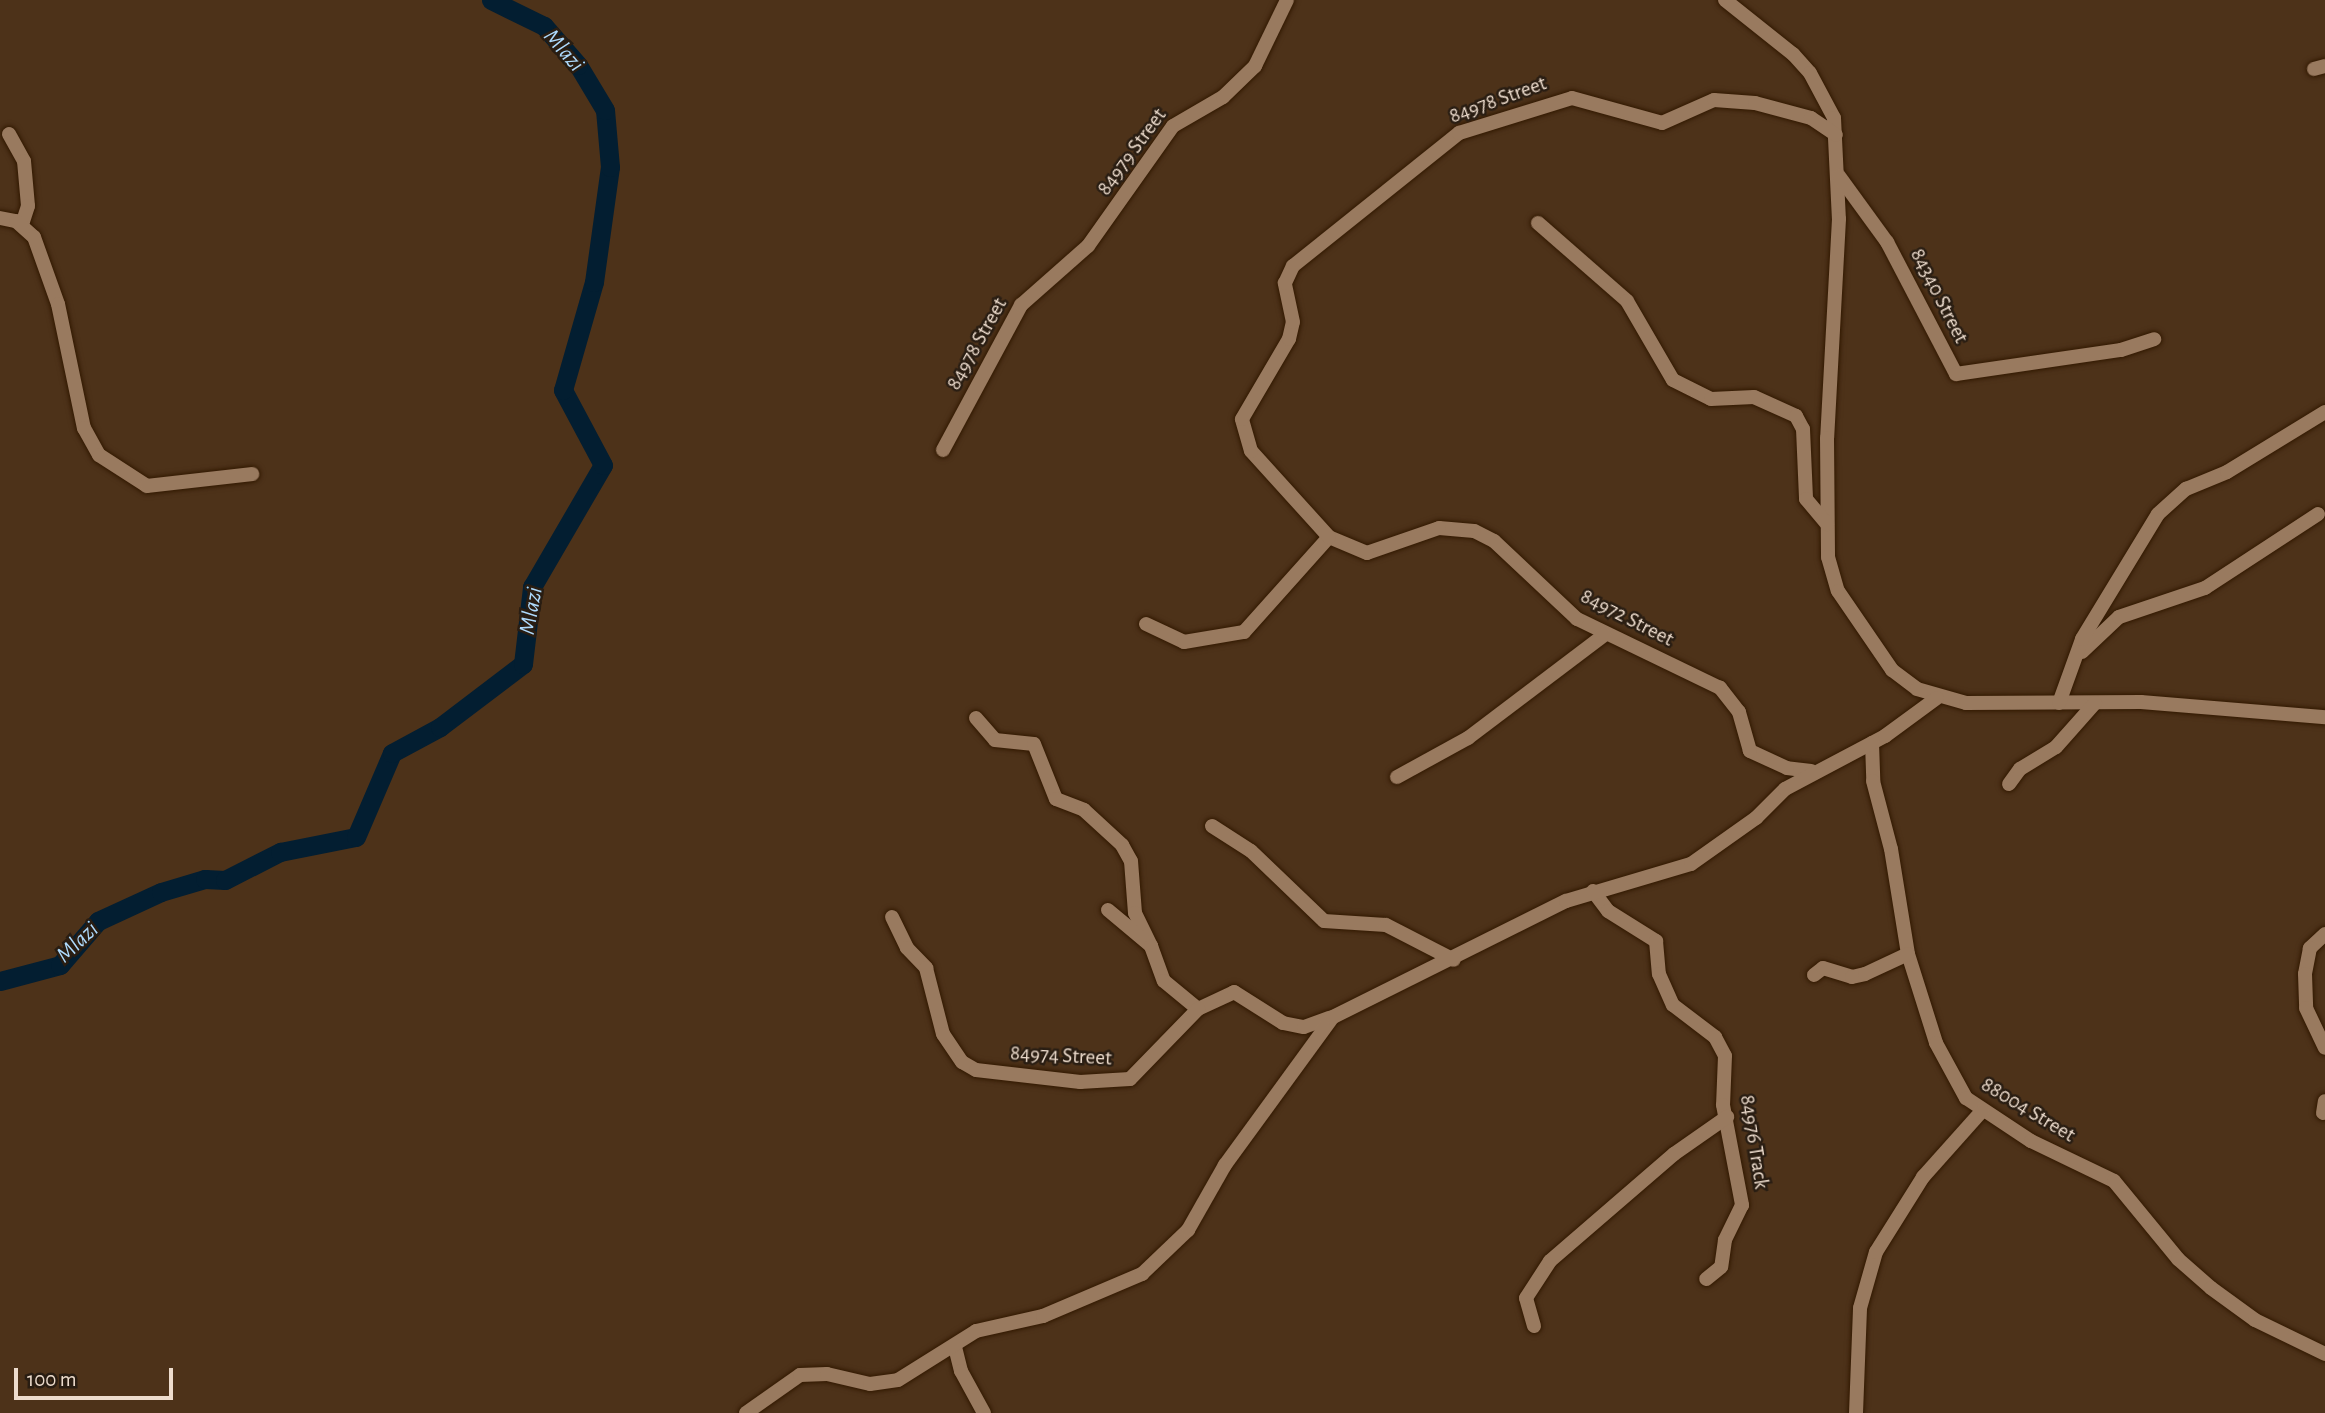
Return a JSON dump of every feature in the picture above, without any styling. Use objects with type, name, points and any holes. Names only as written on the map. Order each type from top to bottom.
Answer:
[{"type":"street","name":"84979 Street","points":[[1060,269],[1101,228],[1172,126],[1223,97],[1255,66],[1287,0]]},
{"type":"street","points":[[1725,0],[1810,73],[1834,118],[1839,176],[1828,557],[1838,591],[1865,637],[1902,680],[1937,698],[2095,703],[2325,717]]},
{"type":"street","name":"84978 Street","points":[[1329,537],[1251,451],[1242,419],[1289,339],[1293,322],[1285,283],[1293,266],[1384,192],[1459,133],[1523,116],[1562,99],[1597,101],[1662,123],[1714,100],[1755,103],[1811,118],[1836,135]]},
{"type":"street","points":[[9,134],[21,150],[27,206],[7,222],[34,237],[58,304],[83,428],[99,455],[147,486],[252,474]]},
{"type":"street","name":"84340 Street","points":[[1839,176],[1887,242],[1956,374],[2121,350],[2154,339]]},
{"type":"street","points":[[1538,223],[1627,300],[1673,380],[1711,399],[1754,397],[1796,416],[1804,437],[1806,499],[1827,524]]},
{"type":"street","name":"84978 Street","points":[[943,450],[1021,305],[1060,269]]},
{"type":"street","points":[[2059,703],[2068,669],[2158,514],[2186,489],[2227,472],[2325,412]]},
{"type":"street","points":[[2068,669],[2119,617],[2205,588],[2318,513]]},
{"type":"street","name":"84972 Street","points":[[1329,537],[1367,553],[1439,528],[1474,531],[1494,541],[1558,606],[1604,635],[1720,688],[1739,712],[1750,751],[1787,768],[1811,771]]},
{"type":"street","points":[[1146,624],[1184,642],[1244,632],[1329,537]]},
{"type":"street","points":[[1397,777],[1468,738],[1604,635]]},
{"type":"street","points":[[976,718],[995,740],[1034,744],[1056,799],[1084,810],[1122,845],[1131,861],[1135,914],[1164,981],[1198,1009],[1234,992],[1293,1026],[1333,1017],[1593,891],[1691,864],[1811,771],[1872,743],[1937,698]]},
{"type":"street","points":[[2009,784],[2020,769],[2056,747],[2095,703]]},
{"type":"street","name":"88004 Street","points":[[1872,743],[1873,781],[1908,954],[1948,1073],[1982,1111],[2114,1181],[2178,1259],[2211,1288],[2255,1320],[2325,1354]]},
{"type":"street","points":[[1212,826],[1251,851],[1324,921],[1386,925],[1454,960]]},
{"type":"street","name":"84976 Track","points":[[1593,891],[1608,911],[1656,941],[1659,974],[1673,1005],[1721,1045],[1727,1117],[1742,1205],[1725,1240],[1721,1267],[1706,1279]]},
{"type":"street","points":[[1108,910],[1151,946]]},
{"type":"street","name":"84974 Street","points":[[892,917],[907,948],[926,968],[943,1034],[962,1062],[976,1070],[1080,1082],[1130,1079],[1198,1009]]},
{"type":"street","points":[[2325,934],[2310,948],[2305,974],[2306,1008],[2325,1048]]},
{"type":"street","points":[[1814,975],[1823,968],[1852,977],[1865,974],[1908,954]]},
{"type":"street","points":[[747,1413],[800,1375],[857,1381],[898,1380],[955,1347],[976,1331],[1076,1303],[1142,1274],[1169,1253],[1271,1097],[1333,1017]]},
{"type":"street","points":[[1856,1413],[1860,1308],[1876,1251],[1923,1177],[1982,1111]]},
{"type":"street","points":[[1534,1326],[1526,1298],[1550,1261],[1674,1154],[1727,1117]]},
{"type":"street","points":[[955,1347],[961,1371],[984,1413]]},
{"type":"waterway","name":"Mlazi","points":[[0,981],[60,965],[98,921],[161,892],[205,879],[225,880],[280,852],[356,837],[392,753],[440,727],[523,664],[532,587],[603,465],[563,390],[594,282],[610,167],[605,110],[578,65],[544,26],[491,0]]}]
